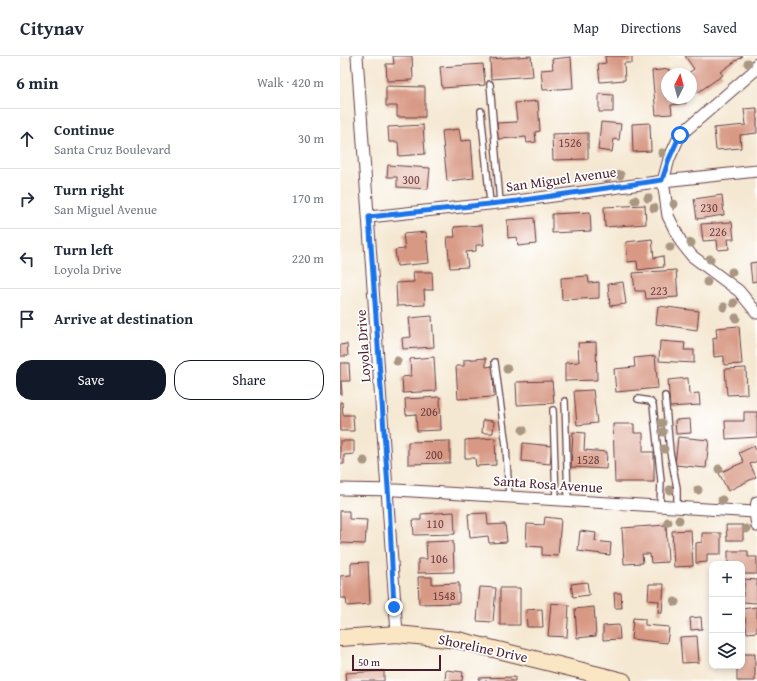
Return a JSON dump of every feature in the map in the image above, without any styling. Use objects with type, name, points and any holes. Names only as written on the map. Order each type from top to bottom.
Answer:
[{"type":"main road","name":"Shoreline Drive","points":[[340,638],[397,634],[458,640],[623,681]]},
{"type":"street","name":"Loyola Drive","points":[[357,56],[397,634]]},
{"type":"street","points":[[757,64],[754,71],[680,135],[669,159],[662,180],[668,216],[681,242],[692,256],[739,291],[757,313]]},
{"type":"street","name":"San Miguel Avenue","points":[[369,217],[495,203],[662,180],[757,171]]},
{"type":"street","name":"Santa Rosa Avenue","points":[[340,489],[388,489],[677,507],[756,507]]},
{"type":"street","points":[[756,507],[757,526]]},
{"type":"lane","points":[[490,84],[495,203]]},
{"type":"lane","points":[[481,111],[495,203]]},
{"type":"lane","points":[[495,362],[506,446],[509,497]]},
{"type":"lane","points":[[665,396],[670,452],[677,488],[677,507]]},
{"type":"lane","points":[[638,399],[650,401],[653,405],[660,468],[660,506]]},
{"type":"lane","points":[[565,401],[568,500]]},
{"type":"lane","points":[[553,410],[556,500]]},
{"type":"building","points":[[393,56],[412,56],[413,80],[387,81],[386,64],[394,64]]},
{"type":"building","points":[[531,56],[533,76],[491,79],[490,59]]},
{"type":"building","points":[[605,56],[632,56],[632,63],[624,63],[625,80],[600,82],[598,64],[606,63]]},
{"type":"building","points":[[685,56],[743,56],[720,72],[723,75],[697,93],[697,68],[693,68]]},
{"type":"building","points":[[571,57],[573,88],[543,90],[541,70],[553,69],[552,59]]},
{"type":"building","points":[[483,64],[485,85],[442,88],[440,67]]},
{"type":"building","points":[[661,70],[661,104],[678,104],[671,105],[672,114],[656,115],[652,71]]},
{"type":"building","points":[[386,86],[425,87],[425,117],[397,117],[397,106],[386,106]]},
{"type":"building","points":[[599,94],[613,95],[613,112],[599,112]]},
{"type":"building","points":[[538,101],[540,131],[535,132],[536,142],[527,143],[526,137],[498,139],[497,123],[517,122],[515,103]]},
{"type":"building","points":[[757,108],[757,133],[740,135],[741,148],[716,150],[714,128],[746,125],[744,109]]},
{"type":"building","points":[[601,122],[621,124],[619,140],[614,139],[612,152],[598,150]]},
{"type":"building","points":[[650,123],[651,151],[633,152],[632,124]]},
{"type":"building","points":[[423,125],[425,154],[399,156],[398,142],[389,142],[388,127]]},
{"type":"building","points":[[459,129],[461,141],[471,140],[474,178],[447,181],[442,131]]},
{"type":"building","points":[[588,133],[588,159],[553,160],[552,134]]},
{"type":"building","points":[[388,165],[430,168],[428,189],[397,187],[397,177],[387,177]]},
{"type":"building","points":[[722,195],[724,215],[697,219],[694,199]]},
{"type":"building","points":[[645,205],[646,224],[605,227],[604,207]]},
{"type":"building","points":[[590,212],[591,231],[552,233],[552,214]]},
{"type":"building","points":[[534,218],[536,244],[518,246],[517,237],[508,238],[507,220]]},
{"type":"building","points":[[732,222],[734,239],[728,239],[729,249],[718,250],[717,240],[703,241],[701,224]]},
{"type":"building","points":[[482,225],[484,245],[476,245],[476,251],[466,252],[468,267],[450,268],[447,237],[455,237],[454,227]]},
{"type":"building","points":[[426,232],[429,263],[397,266],[395,250],[405,249],[403,234]]},
{"type":"building","points":[[652,239],[654,258],[663,256],[664,267],[638,270],[637,261],[628,262],[626,242]]},
{"type":"building","points":[[757,262],[757,281],[752,282],[750,263]]},
{"type":"building","points":[[676,270],[678,297],[646,299],[645,291],[635,291],[633,273]]},
{"type":"building","points":[[413,272],[432,272],[433,290],[424,290],[425,305],[397,306],[396,283],[414,282]]},
{"type":"building","points":[[588,276],[589,283],[599,282],[599,298],[562,300],[561,278]]},
{"type":"building","points":[[623,282],[626,304],[610,306],[608,284]]},
{"type":"building","points":[[658,306],[699,311],[697,330],[656,324]]},
{"type":"building","points":[[432,316],[434,347],[403,349],[402,338],[411,337],[409,318]]},
{"type":"building","points":[[739,326],[742,364],[724,365],[724,356],[714,357],[713,338],[717,337],[716,328]]},
{"type":"building","points":[[660,341],[685,343],[684,350],[694,350],[694,363],[659,361]]},
{"type":"building","points":[[596,342],[597,380],[565,381],[565,363],[579,362],[578,343]]},
{"type":"building","points":[[347,344],[348,356],[340,356],[340,345]]},
{"type":"building","points":[[655,356],[658,388],[616,392],[614,369],[635,367],[634,358]]},
{"type":"building","points":[[434,357],[436,391],[403,393],[402,377],[411,376],[410,359]]},
{"type":"building","points":[[486,358],[486,367],[493,366],[494,397],[458,399],[456,366],[464,366],[464,360]]},
{"type":"building","points":[[340,363],[349,363],[350,381],[341,381],[342,394],[340,394]]},
{"type":"building","points":[[746,368],[747,394],[727,395],[725,369]]},
{"type":"building","points":[[688,378],[689,394],[699,393],[700,405],[670,407],[668,380]]},
{"type":"building","points":[[552,381],[554,403],[517,405],[516,382]]},
{"type":"building","points":[[593,390],[597,423],[577,425],[574,391]]},
{"type":"building","points":[[440,397],[441,430],[417,431],[416,414],[406,415],[405,399]]},
{"type":"building","points":[[340,402],[342,402],[343,415],[353,415],[354,431],[340,431]]},
{"type":"building","points":[[744,412],[757,412],[757,437],[726,439],[725,421],[744,421]]},
{"type":"building","points":[[690,419],[691,433],[676,434],[675,420]]},
{"type":"building","points":[[483,420],[494,421],[493,433],[482,433]]},
{"type":"building","points":[[613,424],[634,424],[634,433],[643,433],[643,452],[654,452],[654,482],[615,482]]},
{"type":"building","points":[[573,432],[585,433],[584,450],[607,452],[606,469],[571,467]]},
{"type":"building","points":[[678,437],[709,440],[706,468],[675,465]]},
{"type":"building","points":[[495,438],[496,465],[476,466],[475,458],[465,458],[465,440]]},
{"type":"building","points":[[340,441],[354,441],[354,454],[344,455],[344,464],[340,464]]},
{"type":"building","points":[[450,441],[450,463],[408,464],[408,442]]},
{"type":"building","points":[[523,443],[552,446],[550,464],[522,461]]},
{"type":"building","points":[[754,446],[757,452],[757,461],[750,464],[756,477],[728,491],[719,473],[744,462],[739,453]]},
{"type":"building","points":[[340,511],[349,511],[349,519],[367,520],[365,544],[340,543]]},
{"type":"building","points":[[454,512],[455,534],[414,535],[413,520],[421,520],[421,514]]},
{"type":"building","points":[[487,513],[488,525],[505,524],[507,542],[489,543],[488,536],[470,538],[468,514]]},
{"type":"building","points":[[545,517],[561,519],[558,556],[542,555],[542,547],[526,546],[527,524],[544,525]]},
{"type":"building","points":[[666,525],[668,562],[651,563],[650,554],[642,554],[643,563],[624,564],[622,528]]},
{"type":"building","points":[[726,525],[743,525],[743,540],[727,540]]},
{"type":"building","points":[[691,530],[693,566],[674,567],[672,531]]},
{"type":"building","points":[[580,531],[596,533],[595,541],[611,543],[610,555],[578,551]]},
{"type":"building","points":[[702,533],[721,533],[721,554],[707,554],[707,562],[696,563],[696,543],[702,542]]},
{"type":"building","points":[[453,541],[454,572],[418,573],[418,559],[427,559],[426,542]]},
{"type":"building","points":[[728,551],[748,551],[748,557],[757,557],[757,574],[745,574],[745,561],[728,561]]},
{"type":"building","points":[[368,562],[370,604],[347,606],[346,598],[340,598],[340,576],[351,575],[351,563]]},
{"type":"building","points":[[418,577],[432,577],[432,584],[459,583],[459,603],[419,604]]},
{"type":"building","points":[[745,579],[757,580],[757,603],[745,602]]},
{"type":"building","points":[[587,582],[589,595],[573,597],[571,584]]},
{"type":"building","points":[[649,584],[664,584],[662,613],[658,613],[659,601],[648,600]]},
{"type":"building","points":[[480,587],[496,588],[493,622],[477,621]]},
{"type":"building","points":[[500,588],[520,588],[520,625],[500,625]]},
{"type":"building","points":[[614,593],[621,593],[622,608],[615,608]]},
{"type":"building","points":[[551,603],[569,605],[567,637],[548,636]]},
{"type":"building","points":[[594,607],[596,636],[577,638],[575,609]]},
{"type":"building","points":[[757,607],[757,632],[747,633],[745,609]]},
{"type":"building","points":[[542,609],[543,627],[527,627],[526,610]]},
{"type":"building","points":[[701,617],[702,629],[691,630],[690,618]]},
{"type":"building","points":[[633,618],[645,619],[645,625],[669,627],[667,643],[631,639]]},
{"type":"building","points":[[619,625],[620,639],[603,640],[603,626]]},
{"type":"building","points":[[697,636],[699,662],[682,663],[680,637]]},
{"type":"building","points":[[745,654],[755,654],[755,681],[737,681],[737,669],[745,669]]},
{"type":"building","points":[[446,670],[463,672],[462,681],[445,681]]},
{"type":"building","points":[[384,671],[384,681],[346,681],[345,673]]},
{"type":"building","points":[[515,677],[515,681],[479,681],[479,678]]},
{"type":"route","points":[[394,607],[389,502],[369,217],[517,201],[662,180],[669,159],[680,135]]}]
